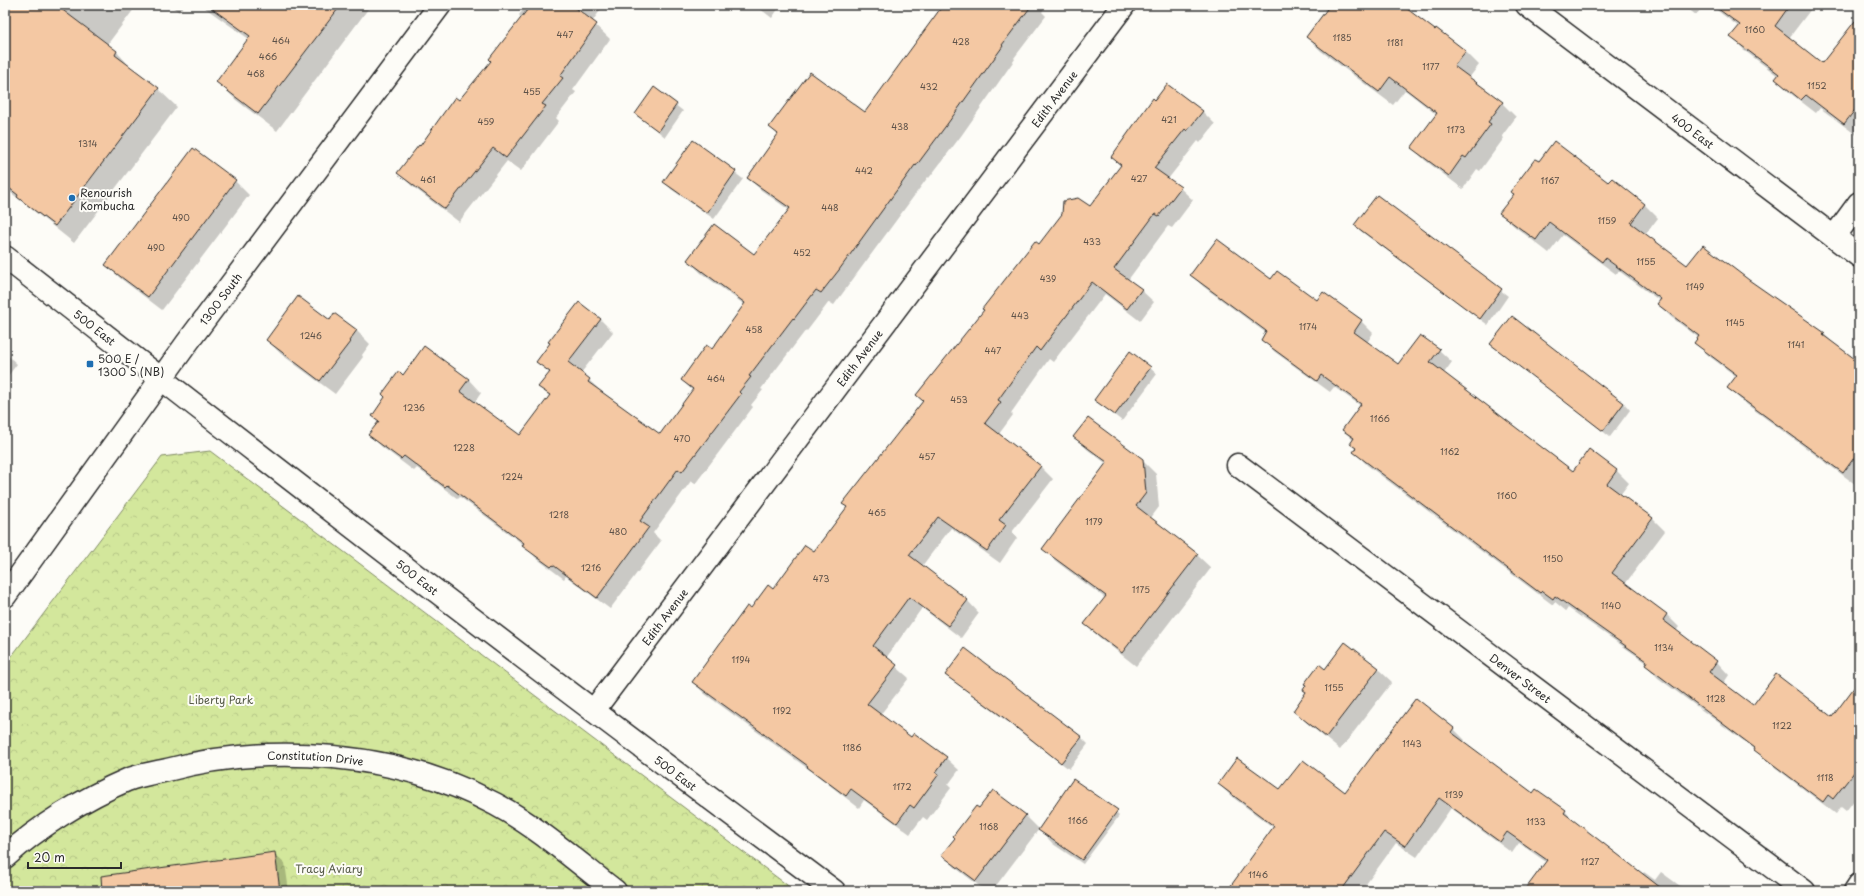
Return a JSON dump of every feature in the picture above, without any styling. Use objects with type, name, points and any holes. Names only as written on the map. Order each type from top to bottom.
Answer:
[{"type":"street","name":"1300 South","points":[[5,596],[161,378],[440,5]]},
{"type":"street","name":"Edith Avenue","points":[[594,710],[1124,5]]},
{"type":"street","name":"400 East","points":[[1527,5],[1859,256]]},
{"type":"street","points":[[1834,237],[1859,203]]},
{"type":"street","name":"500 East","points":[[5,257],[198,408],[834,891]]},
{"type":"street","name":"Denver Street","points":[[1238,465],[1804,891]]},
{"type":"street","name":"Constitution Drive","points":[[5,857],[54,820],[128,780],[181,766],[234,757],[303,754],[369,762],[423,775],[469,792],[495,804],[540,833],[615,891]]},
{"type":"street","points":[[1854,891],[1859,885]]},
{"type":"green space","name":"Liberty Park","points":[[210,451],[795,891],[5,891],[5,665],[162,457]]},
{"type":"building","points":[[5,5],[56,5],[117,51],[115,55],[159,88],[55,226],[17,197],[18,195],[5,185]]},
{"type":"building","points":[[207,5],[341,5],[258,114],[216,82],[250,36]]},
{"type":"building","points":[[531,5],[572,5],[597,24],[560,76],[563,78],[542,104],[546,106],[506,158],[493,148],[445,209],[397,173],[419,145],[420,146],[455,97],[459,100],[491,61],[489,59]]},
{"type":"building","points":[[943,5],[1032,5],[1002,45],[1003,46],[948,123],[916,166],[915,165],[839,270],[821,293],[816,290],[794,319],[793,318],[749,376],[751,377],[739,392],[741,394],[682,472],[678,469],[640,521],[649,527],[597,598],[553,565],[551,567],[522,546],[524,543],[447,485],[445,487],[404,456],[401,459],[368,435],[379,421],[372,416],[385,397],[382,394],[399,371],[403,375],[424,346],[469,379],[460,391],[520,435],[550,395],[538,387],[550,372],[536,362],[550,343],[548,342],[579,302],[601,319],[568,362],[590,379],[588,382],[660,434],[693,389],[681,380],[706,345],[712,349],[745,303],[687,260],[714,224],[754,254],[790,208],[747,178],[778,134],[769,127],[810,72],[865,112]]},
{"type":"building","points":[[1330,5],[1402,5],[1466,51],[1454,66],[1503,102],[1488,122],[1491,124],[1466,158],[1463,156],[1449,176],[1411,148],[1437,113],[1390,77],[1379,92],[1306,37]]},
{"type":"building","points":[[1713,5],[1790,5],[1775,26],[1822,63],[1859,16],[1859,105],[1844,124],[1806,95],[1801,100],[1775,79],[1779,74],[1730,37],[1740,25]]},
{"type":"building","points":[[1167,84],[1203,111],[1187,131],[1185,129],[1154,168],[1181,187],[1159,216],[1155,214],[1114,269],[1142,289],[1127,309],[1092,282],[1040,351],[1036,347],[998,400],[1001,402],[985,423],[1041,466],[999,520],[1006,525],[987,551],[938,517],[909,555],[968,600],[948,626],[909,597],[873,646],[897,665],[867,704],[911,737],[914,733],[947,757],[936,772],[939,774],[914,808],[910,805],[897,823],[851,789],[846,796],[807,767],[808,766],[692,682],[747,606],[751,608],[768,585],[773,589],[805,545],[814,551],[847,507],[842,504],[923,401],[916,395],[984,310],[982,309],[1035,241],[1039,244],[1062,214],[1063,201],[1078,198],[1090,206],[1121,165],[1111,157],[1153,98],[1155,100]]},
{"type":"building","points":[[654,87],[677,104],[658,131],[635,114]]},
{"type":"building","points":[[693,140],[736,171],[707,213],[663,182]]},
{"type":"building","points":[[1554,141],[1608,182],[1612,178],[1645,204],[1631,223],[1687,265],[1703,245],[1749,280],[1825,333],[1823,335],[1859,362],[1859,451],[1843,473],[1727,388],[1737,375],[1694,343],[1699,336],[1657,304],[1661,299],[1605,258],[1602,262],[1549,222],[1536,240],[1499,213],[1514,194],[1510,192],[1535,159],[1539,161]]},
{"type":"building","points":[[193,148],[236,180],[148,297],[105,265]]},
{"type":"building","points":[[1377,195],[1502,289],[1480,319],[1354,225]]},
{"type":"building","points":[[1217,239],[1271,279],[1277,271],[1317,300],[1323,292],[1362,320],[1354,332],[1398,364],[1420,335],[1440,349],[1430,362],[1573,471],[1589,449],[1617,470],[1607,484],[1653,518],[1612,573],[1667,614],[1663,620],[1717,661],[1709,672],[1753,705],[1776,674],[1832,717],[1859,681],[1859,766],[1833,799],[1828,795],[1823,802],[1754,750],[1755,748],[1645,665],[1647,661],[1555,596],[1553,599],[1542,591],[1540,593],[1353,452],[1356,448],[1350,444],[1354,438],[1342,430],[1361,404],[1321,375],[1317,381],[1261,340],[1266,331],[1190,275]]},
{"type":"building","points":[[298,296],[330,320],[334,313],[357,330],[349,341],[350,342],[320,381],[266,340]]},
{"type":"building","points":[[1512,316],[1624,403],[1603,431],[1490,344]]},
{"type":"building","points":[[1130,351],[1151,367],[1115,415],[1094,400]]},
{"type":"building","points":[[1088,418],[1143,459],[1146,493],[1136,506],[1198,554],[1122,653],[1084,624],[1106,596],[1042,549],[1107,462],[1073,437]]},
{"type":"building","points":[[1345,642],[1379,668],[1326,737],[1293,711],[1306,692],[1303,690],[1306,685],[1304,684],[1319,664],[1325,669]]},
{"type":"building","points":[[965,648],[1082,737],[1061,763],[1003,717],[945,675]]},
{"type":"building","points":[[1416,698],[1454,728],[1451,732],[1533,793],[1536,789],[1566,810],[1564,813],[1665,891],[1524,891],[1547,860],[1507,832],[1500,842],[1439,798],[1405,846],[1384,832],[1341,891],[1227,891],[1274,826],[1218,784],[1237,758],[1280,789],[1303,760],[1345,792]]},
{"type":"building","points":[[1073,779],[1118,810],[1082,860],[1038,830]]},
{"type":"building","points":[[993,790],[1026,815],[976,881],[941,855],[955,838],[953,836],[976,806],[979,808]]},
{"type":"building","points":[[275,852],[280,891],[102,891],[101,876]]},
{"type":"place","name":"Renourish Kombucha","points":[[72,198]]},
{"type":"place","name":"500 E / 1300 S (NB)","points":[[90,364]]},
{"type":"park label","name":"Tracy Aviary","points":[[329,868]]}]
